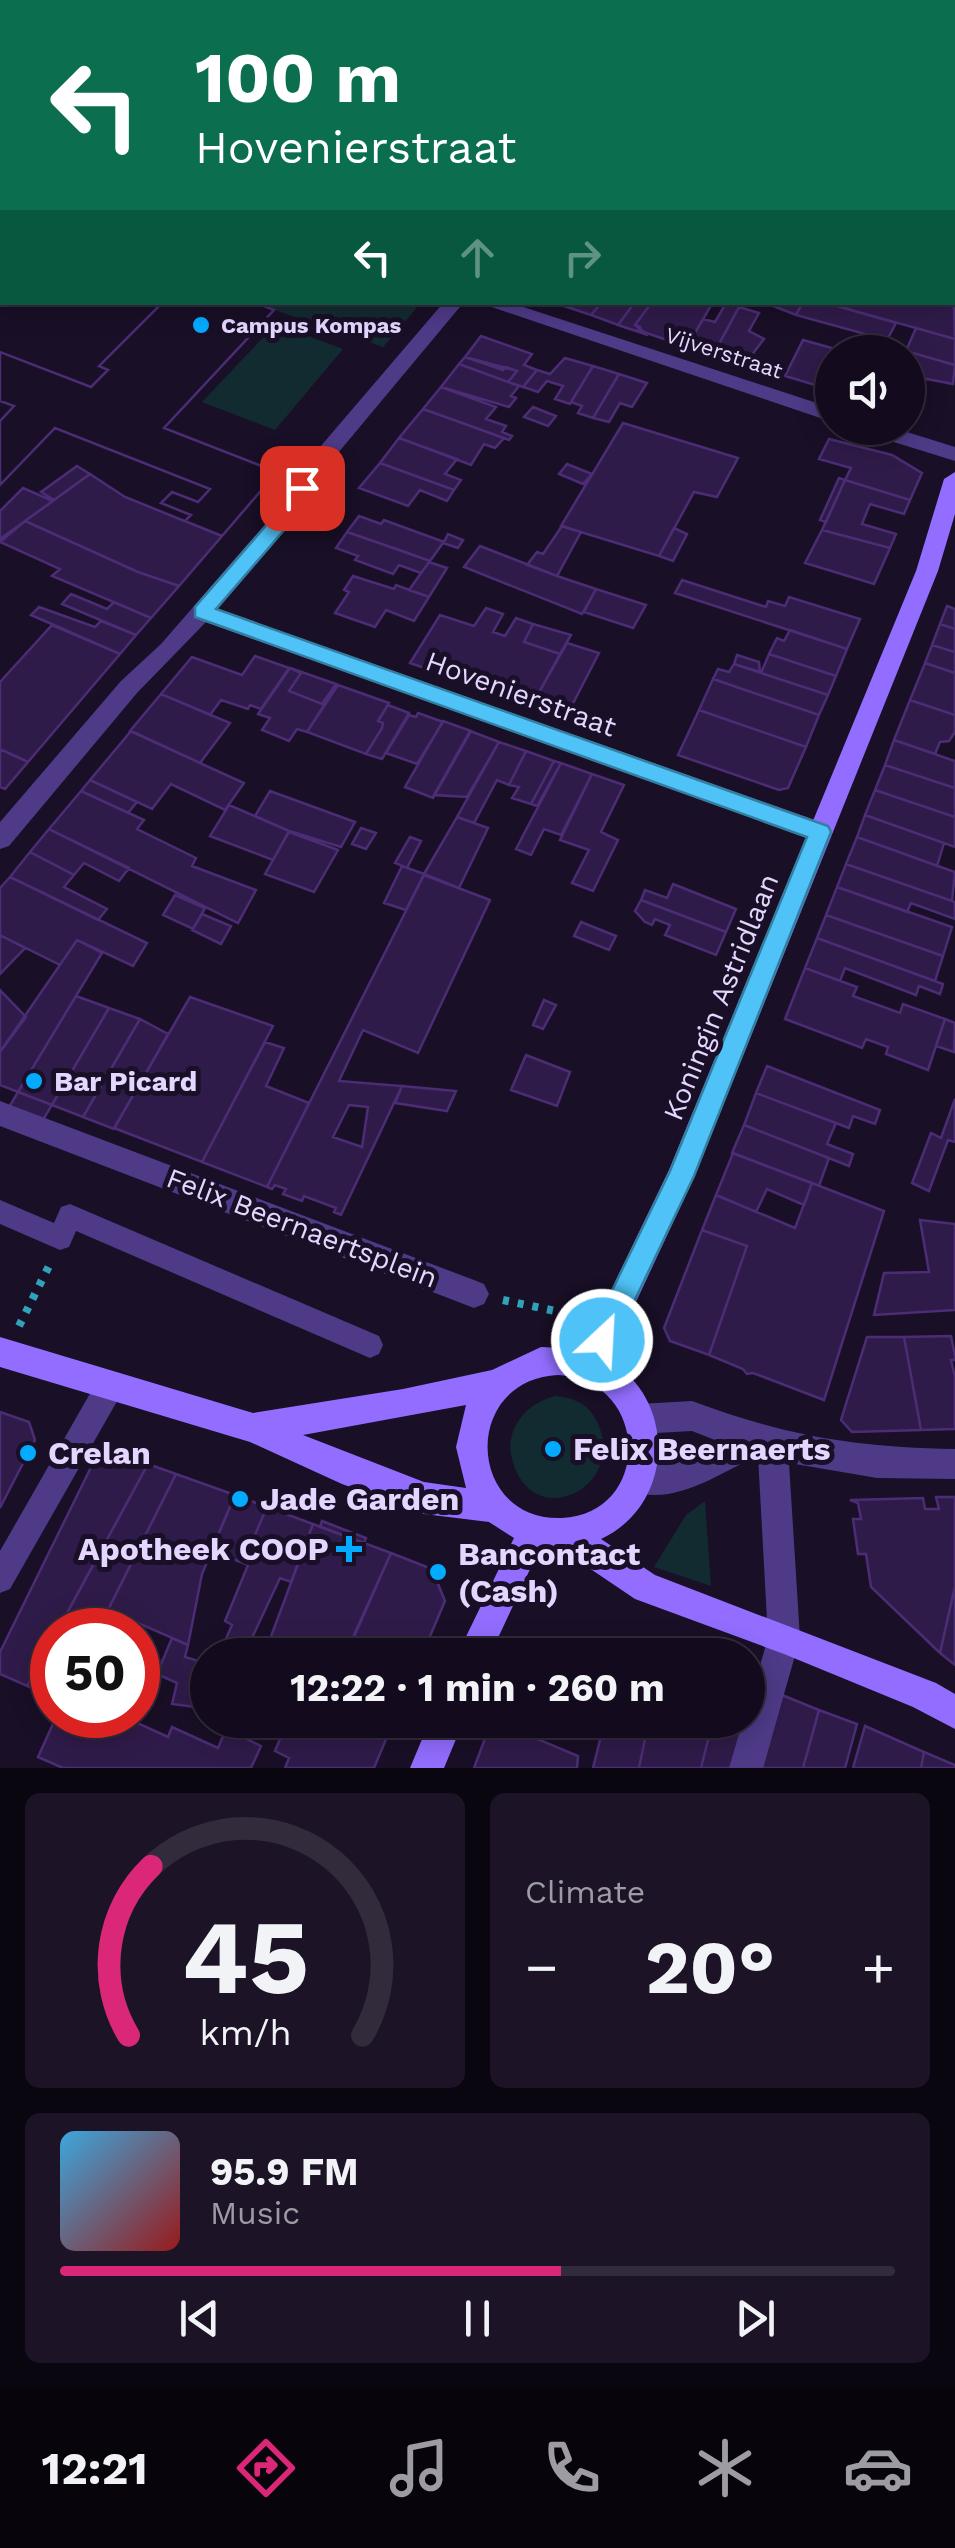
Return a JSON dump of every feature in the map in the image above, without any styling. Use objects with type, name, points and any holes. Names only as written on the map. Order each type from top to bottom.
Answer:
[{"type":"main road","name":"Koningin Astridlaan","points":[[592,1364],[681,1176],[927,571],[955,479]]},
{"type":"main road","points":[[2,1353],[253,1428],[342,1469],[424,1498],[498,1508]]},
{"type":"main road","points":[[481,1638],[521,1554],[554,1534],[598,1526],[623,1507],[640,1479],[644,1449],[639,1419],[626,1394],[592,1364],[560,1359],[536,1361],[515,1369],[496,1384],[481,1405],[473,1431],[474,1459],[482,1485],[498,1508],[518,1524],[554,1534],[646,1588],[784,1638],[924,1695],[955,1712]]},
{"type":"main road","points":[[253,1428],[403,1404],[496,1384]]},
{"type":"main road","points":[[427,1768],[439,1738]]},
{"type":"street","points":[[0,839],[128,687],[202,612],[290,510],[315,466],[452,305]]},
{"type":"street","name":"Vijverstraat","points":[[495,305],[815,409]]},
{"type":"street","points":[[925,445],[955,454]]},
{"type":"street","name":"Hovenierstraat","points":[[202,612],[820,832]]},
{"type":"street","name":"Felix Beernaertsplein","points":[[0,1113],[474,1294]]},
{"type":"street","points":[[639,1419],[692,1416],[818,1455],[877,1463],[955,1464]]},
{"type":"street","points":[[640,1479],[681,1477],[764,1441]]},
{"type":"street","points":[[746,1768],[784,1638],[764,1441]]},
{"type":"lane","points":[[0,1212],[60,1238],[70,1216],[370,1345]]},
{"type":"lane","points":[[0,1579],[110,1386]]},
{"type":"path","points":[[2,1353],[48,1268]]},
{"type":"path","name":"Felix Beernaertsplein","points":[[474,1294],[610,1322]]},
{"type":"green space","points":[[260,305],[419,305],[383,347]]},
{"type":"green space","points":[[276,324],[343,349],[275,430],[202,402]]},
{"type":"green space","points":[[556,1396],[576,1401],[591,1412],[603,1447],[600,1467],[589,1483],[573,1494],[556,1498],[538,1494],[523,1482],[510,1448],[520,1418],[536,1404]]},
{"type":"green space","points":[[705,1501],[711,1586],[654,1567],[686,1515]]},
{"type":"building","points":[[160,305],[262,305],[274,310],[164,428],[277,472],[222,536],[185,521],[191,515],[161,503],[172,492],[198,502],[210,489],[55,428],[0,485],[0,421],[14,406],[0,401],[0,352],[91,387],[108,370],[99,366]]},
{"type":"building","points":[[160,305],[262,305],[274,310],[164,428],[277,472],[222,536],[185,521],[191,515],[161,503],[172,492],[198,502],[210,489],[55,428],[0,485],[0,421],[14,406],[0,401],[0,352],[91,387],[108,370],[99,366]]},
{"type":"building","points":[[565,305],[599,305],[591,315]]},
{"type":"building","points":[[599,305],[633,305],[618,325],[591,315]]},
{"type":"building","points":[[633,305],[650,305],[635,325],[648,335],[618,325]]},
{"type":"building","points":[[650,305],[711,305],[687,347],[638,330],[640,327],[635,325]]},
{"type":"building","points":[[725,305],[740,305],[713,355],[687,347],[703,319],[715,322]]},
{"type":"building","points":[[771,305],[801,305],[796,315]]},
{"type":"building","points":[[801,305],[833,305],[896,323],[890,335],[869,335],[796,315]]},
{"type":"building","points":[[834,305],[954,305],[955,339]]},
{"type":"building","points":[[739,307],[759,313],[749,331],[764,339],[745,364],[713,355]]},
{"type":"building","points":[[916,328],[955,339],[955,365],[925,356],[925,335],[913,335]]},
{"type":"building","points":[[481,336],[532,354],[524,365],[537,370],[523,387],[508,382],[517,371],[465,357]]},
{"type":"building","points":[[803,340],[815,343],[815,385],[785,376]]},
{"type":"building","points":[[925,356],[955,365],[953,384],[925,379]]},
{"type":"building","points":[[465,357],[517,371],[508,382],[459,364]]},
{"type":"building","points":[[565,358],[593,366],[570,404],[555,399],[563,386],[547,381],[538,392],[523,387],[537,370],[550,374]]},
{"type":"building","points":[[459,364],[519,386],[511,396],[516,398],[509,407],[441,387]]},
{"type":"building","points":[[593,366],[619,374],[593,418],[578,413],[582,406],[571,402]]},
{"type":"building","points":[[619,374],[647,383],[632,407],[620,403],[609,422],[593,418]]},
{"type":"building","points":[[441,387],[496,407],[486,419],[506,426],[502,432],[512,436],[509,440],[423,409]]},
{"type":"building","points":[[533,407],[556,416],[548,426],[524,417]]},
{"type":"building","points":[[423,409],[504,438],[495,448],[484,444],[471,465],[399,438]]},
{"type":"building","points":[[623,423],[738,458],[717,497],[694,492],[659,556],[561,526]]},
{"type":"building","points":[[399,438],[457,459],[445,474],[461,480],[454,490],[380,463]]},
{"type":"building","points":[[826,445],[853,445],[892,455],[922,473],[910,500],[845,480],[851,468],[819,459]]},
{"type":"building","points":[[380,463],[454,490],[447,501],[420,490],[408,506],[359,488]]},
{"type":"building","points":[[567,464],[592,474],[583,484],[559,474]]},
{"type":"building","points":[[77,466],[90,474],[54,500],[41,492]]},
{"type":"building","points":[[90,474],[125,497],[222,536],[179,586],[138,572],[25,521]]},
{"type":"building","points":[[839,478],[845,480],[826,522],[820,520]]},
{"type":"building","points":[[845,480],[910,500],[904,514],[870,504],[862,524],[896,534],[890,548],[822,530]]},
{"type":"building","points":[[23,488],[53,501],[0,539],[0,511]]},
{"type":"building","points":[[359,516],[381,524],[384,520],[444,542],[448,534],[463,540],[458,548],[443,543],[430,561],[347,532]]},
{"type":"building","points":[[25,521],[138,572],[179,586],[151,618],[52,576],[60,569],[0,542]]},
{"type":"building","points":[[562,526],[581,532],[557,576],[527,565],[537,552],[543,554]]},
{"type":"building","points":[[674,528],[687,534],[673,561],[659,556]]},
{"type":"building","points":[[822,530],[890,548],[874,584],[805,563]]},
{"type":"building","points":[[347,532],[430,561],[421,573],[399,565],[393,574],[355,560],[358,556],[336,548]]},
{"type":"building","points":[[480,546],[596,589],[582,614],[464,567]]},
{"type":"building","points":[[429,562],[447,568],[429,597],[409,590]]},
{"type":"building","points":[[353,576],[429,597],[414,621],[386,610],[375,627],[335,613],[349,592],[344,590]]},
{"type":"building","points":[[682,580],[766,607],[768,601],[785,606],[789,597],[860,619],[847,649],[675,593]]},
{"type":"building","points":[[596,589],[646,605],[633,628],[584,612]]},
{"type":"building","points":[[71,594],[107,609],[114,602],[151,618],[136,635],[62,604]]},
{"type":"building","points":[[947,606],[955,609],[955,629],[940,624]]},
{"type":"building","points":[[39,607],[95,627],[101,621],[136,635],[120,654],[31,615]]},
{"type":"building","points":[[486,608],[503,614],[493,632],[505,636],[516,618],[533,624],[524,642],[560,654],[532,705],[410,663],[440,615],[474,626]]},
{"type":"building","points":[[533,624],[571,635],[560,654],[524,642]]},
{"type":"building","points":[[940,624],[955,629],[955,652],[932,645]]},
{"type":"building","points":[[52,625],[120,654],[28,762],[0,749],[0,682]]},
{"type":"building","points":[[790,630],[847,649],[836,676],[769,654],[777,638],[784,641]]},
{"type":"building","points":[[567,643],[599,653],[566,717],[532,705]]},
{"type":"building","points":[[932,645],[955,652],[955,673],[925,663]]},
{"type":"building","points":[[769,654],[836,676],[828,695],[761,673]]},
{"type":"building","points":[[737,655],[759,662],[760,672],[734,664]]},
{"type":"building","points":[[255,656],[289,668],[261,709],[221,700],[210,715],[161,694],[192,657],[242,675]]},
{"type":"building","points":[[925,663],[955,673],[955,715],[910,700]]},
{"type":"building","points":[[734,664],[828,695],[819,715],[713,679],[718,669],[729,672]]},
{"type":"building","points":[[290,668],[336,684],[322,704],[289,691],[301,673]]},
{"type":"building","points":[[290,668],[301,673],[289,691],[322,704],[337,685],[307,732],[297,729],[289,741],[262,730],[270,718],[258,714]]},
{"type":"building","points":[[713,679],[819,715],[806,747],[699,710]]},
{"type":"building","points":[[338,685],[389,703],[378,721],[383,723],[382,728],[366,754],[307,732]]},
{"type":"building","points":[[161,694],[230,723],[200,763],[130,731]]},
{"type":"building","points":[[910,700],[955,715],[955,732],[949,741],[940,742],[935,754],[894,740]]},
{"type":"building","points":[[388,705],[409,713],[382,759],[366,754],[382,728],[383,723],[378,721]]},
{"type":"building","points":[[699,710],[806,747],[788,788],[779,790],[678,755]]},
{"type":"building","points":[[418,713],[443,722],[417,764],[386,753],[409,715],[416,717]]},
{"type":"building","points":[[443,721],[471,731],[433,798],[405,787]]},
{"type":"building","points":[[131,731],[244,783],[225,810],[171,784],[152,809],[90,780]]},
{"type":"building","points":[[470,731],[499,742],[467,797],[434,795]]},
{"type":"building","points":[[894,740],[955,761],[955,788],[885,765]]},
{"type":"building","points":[[499,742],[526,751],[509,785],[497,780],[474,823],[457,817]]},
{"type":"building","points":[[0,749],[28,762],[5,789],[0,787]]},
{"type":"building","points":[[526,751],[554,761],[531,804],[512,798],[519,787],[509,785]]},
{"type":"building","points":[[554,761],[561,763],[537,806],[531,804]]},
{"type":"building","points":[[561,763],[592,774],[561,835],[544,829],[531,855],[516,849]]},
{"type":"building","points":[[885,765],[955,788],[955,817],[875,790]]},
{"type":"building","points":[[592,774],[624,785],[601,832],[618,840],[593,891],[572,883],[589,850],[560,840]]},
{"type":"building","points":[[90,780],[137,802],[128,813],[81,791]]},
{"type":"building","points":[[875,790],[955,817],[955,847],[865,815]]},
{"type":"building","points":[[81,791],[144,820],[137,829],[196,858],[192,866],[256,890],[238,923],[49,829]]},
{"type":"building","points":[[270,791],[355,822],[341,847],[289,831],[255,816]]},
{"type":"building","points":[[229,805],[289,831],[273,860],[210,836]]},
{"type":"building","points":[[865,815],[944,843],[937,866],[857,837]]},
{"type":"building","points":[[457,817],[488,828],[459,888],[424,874]]},
{"type":"building","points":[[361,828],[376,833],[366,849],[352,844]]},
{"type":"building","points":[[49,829],[129,868],[119,881],[84,863],[74,875],[30,852]]},
{"type":"building","points":[[289,832],[338,850],[314,892],[265,874]]},
{"type":"building","points":[[410,837],[421,841],[407,868],[395,863]]},
{"type":"building","points":[[857,837],[955,872],[952,901],[846,864]]},
{"type":"building","points":[[30,852],[74,875],[64,887],[107,909],[98,920],[10,877]]},
{"type":"building","points":[[846,864],[955,902],[955,919],[911,903],[907,912],[837,887]]},
{"type":"building","points":[[402,866],[424,874],[406,910],[384,903]]},
{"type":"building","points":[[424,875],[490,900],[418,1053],[363,1030],[339,1081],[402,1086],[341,1215],[334,1212],[336,1208],[304,1196],[302,1201],[283,1194],[286,1189],[267,1187]],"holes":[[[349,1105],[368,1107],[362,1147],[333,1137]]]},
{"type":"building","points":[[10,877],[147,943],[133,966],[77,940],[60,965],[0,935],[0,888]]},
{"type":"building","points":[[673,884],[736,909],[726,932],[641,900],[645,890],[667,898]]},
{"type":"building","points":[[837,887],[952,927],[943,956],[826,915]]},
{"type":"building","points":[[175,895],[205,908],[193,929],[163,915]]},
{"type":"building","points":[[641,900],[726,932],[716,955],[665,935],[670,925],[655,919],[652,925],[645,922],[635,911]]},
{"type":"building","points":[[202,914],[231,926],[221,944],[192,930]]},
{"type":"building","points":[[826,915],[943,956],[935,981],[817,938]]},
{"type":"building","points":[[581,922],[616,936],[609,950],[574,936]]},
{"type":"building","points":[[0,935],[25,948],[0,974]]},
{"type":"building","points":[[817,938],[943,984],[940,994],[919,986],[916,995],[845,968],[840,981],[805,968]]},
{"type":"building","points":[[77,940],[102,953],[18,1092],[0,1085],[0,1052]]},
{"type":"building","points":[[805,968],[857,987],[853,996],[900,1013],[903,1004],[945,1019],[928,1070],[886,1054],[888,1047],[866,1039],[862,1048],[785,1019]]},
{"type":"building","points":[[0,990],[26,1017],[0,1052]]},
{"type":"building","points":[[76,996],[109,1008],[52,1105],[18,1092]]},
{"type":"building","points":[[190,997],[273,1026],[202,1162],[114,1128]]},
{"type":"building","points":[[544,1000],[556,1005],[543,1029],[533,1025]]},
{"type":"building","points":[[109,1008],[140,1019],[83,1117],[52,1105]]},
{"type":"building","points":[[140,1019],[168,1034],[114,1129],[83,1117]]},
{"type":"building","points":[[945,1019],[955,1023],[954,1052],[936,1046]]},
{"type":"building","points":[[265,1042],[284,1048],[266,1086],[309,1103],[267,1187],[202,1162]]},
{"type":"building","points":[[526,1055],[570,1072],[557,1106],[511,1090]]},
{"type":"building","points":[[767,1066],[880,1110],[875,1124],[853,1116],[849,1128],[756,1093]]},
{"type":"building","points":[[402,1086],[456,1091],[447,1111],[395,1103]]},
{"type":"building","points":[[18,1092],[52,1105],[38,1128],[5,1114]]},
{"type":"building","points":[[756,1093],[836,1123],[827,1144],[853,1154],[849,1166],[744,1125]]},
{"type":"building","points":[[955,1099],[955,1142],[948,1140],[929,1191],[912,1183],[931,1133],[941,1138]]},
{"type":"building","points":[[744,1125],[829,1158],[819,1186],[732,1153]]},
{"type":"building","points":[[733,1153],[812,1183],[804,1205],[767,1189],[756,1212],[716,1195]]},
{"type":"building","points":[[812,1183],[884,1211],[824,1400],[747,1374],[709,1355],[747,1246],[702,1230],[716,1195],[795,1228]]},
{"type":"building","points":[[920,1220],[955,1224],[955,1310],[874,1315],[884,1273],[929,1272]]},
{"type":"building","points":[[702,1230],[747,1246],[709,1355],[670,1341],[664,1328]]},
{"type":"building","points":[[951,1336],[955,1356],[951,1360],[955,1377],[955,1429],[921,1430],[904,1337]]},
{"type":"building","points":[[867,1337],[904,1337],[921,1430],[852,1432],[841,1420]]},
{"type":"building","points":[[0,1412],[29,1422],[35,1440],[0,1508]]},
{"type":"building","points":[[101,1447],[148,1464],[70,1608],[30,1608],[27,1686],[0,1674],[0,1652]]},
{"type":"building","points":[[148,1464],[176,1474],[109,1608],[70,1608]]},
{"type":"building","points":[[176,1474],[235,1495],[202,1574],[188,1645],[160,1633],[160,1608],[109,1608]]},
{"type":"building","points":[[235,1495],[267,1507],[243,1563],[211,1551]]},
{"type":"building","points":[[936,1497],[955,1497],[955,1586],[940,1653],[871,1587],[866,1554],[858,1554],[853,1519],[861,1519],[858,1503],[850,1500],[923,1498],[925,1509],[939,1509]]},
{"type":"building","points":[[267,1507],[313,1524],[291,1582],[280,1578],[252,1638],[226,1638],[232,1625],[225,1621],[248,1565],[243,1563]]},
{"type":"building","points":[[322,1521],[366,1538],[364,1543],[320,1527]]},
{"type":"building","points":[[313,1524],[391,1553],[353,1638],[270,1638]]},
{"type":"building","points":[[391,1553],[432,1569],[445,1601],[429,1638],[354,1638]]},
{"type":"building","points":[[955,1586],[955,1665],[940,1653]]},
{"type":"building","points":[[172,1638],[188,1645],[185,1657],[190,1659],[190,1706],[172,1704],[177,1683],[160,1675]]},
{"type":"building","points":[[782,1695],[819,1710],[803,1768],[762,1768]]},
{"type":"building","points":[[819,1710],[857,1724],[845,1768],[803,1768]]},
{"type":"building","points":[[865,1726],[924,1752],[921,1768],[853,1768]]},
{"type":"building","points":[[172,1727],[218,1748],[222,1738],[245,1738],[261,1746],[251,1768],[63,1768],[38,1757],[47,1738],[160,1738],[160,1733],[168,1737]]},
{"type":"building","points":[[280,1738],[386,1738],[374,1768],[285,1768],[289,1758],[275,1751]]},
{"type":"building","points":[[485,1738],[535,1738],[578,1756],[577,1768],[474,1768]]},
{"type":"building","points":[[600,1738],[645,1738],[639,1768],[593,1768]]},
{"type":"building","points":[[645,1738],[708,1738],[701,1768],[639,1768]]},
{"type":"building","points":[[708,1738],[744,1738],[735,1768],[701,1768]]},
{"type":"building","points":[[924,1752],[955,1765],[955,1768],[921,1768]]},
{"type":"place","name":"Campus Kompas","points":[[201,325]]},
{"type":"place","name":"Bar Picard","points":[[34,1081]]},
{"type":"place","name":"Felix Beernaerts","points":[[553,1449]]},
{"type":"place","name":"Crelan","points":[[28,1453]]},
{"type":"place","name":"Jade Garden","points":[[240,1499]]},
{"type":"place","name":"Apotheek COOP","points":[[349,1549]]},
{"type":"place","name":"Bancontact (Cash)","points":[[438,1572]]},
{"type":"route","points":[[302,488],[290,510],[202,612],[820,832],[681,1176],[602,1340]]}]
